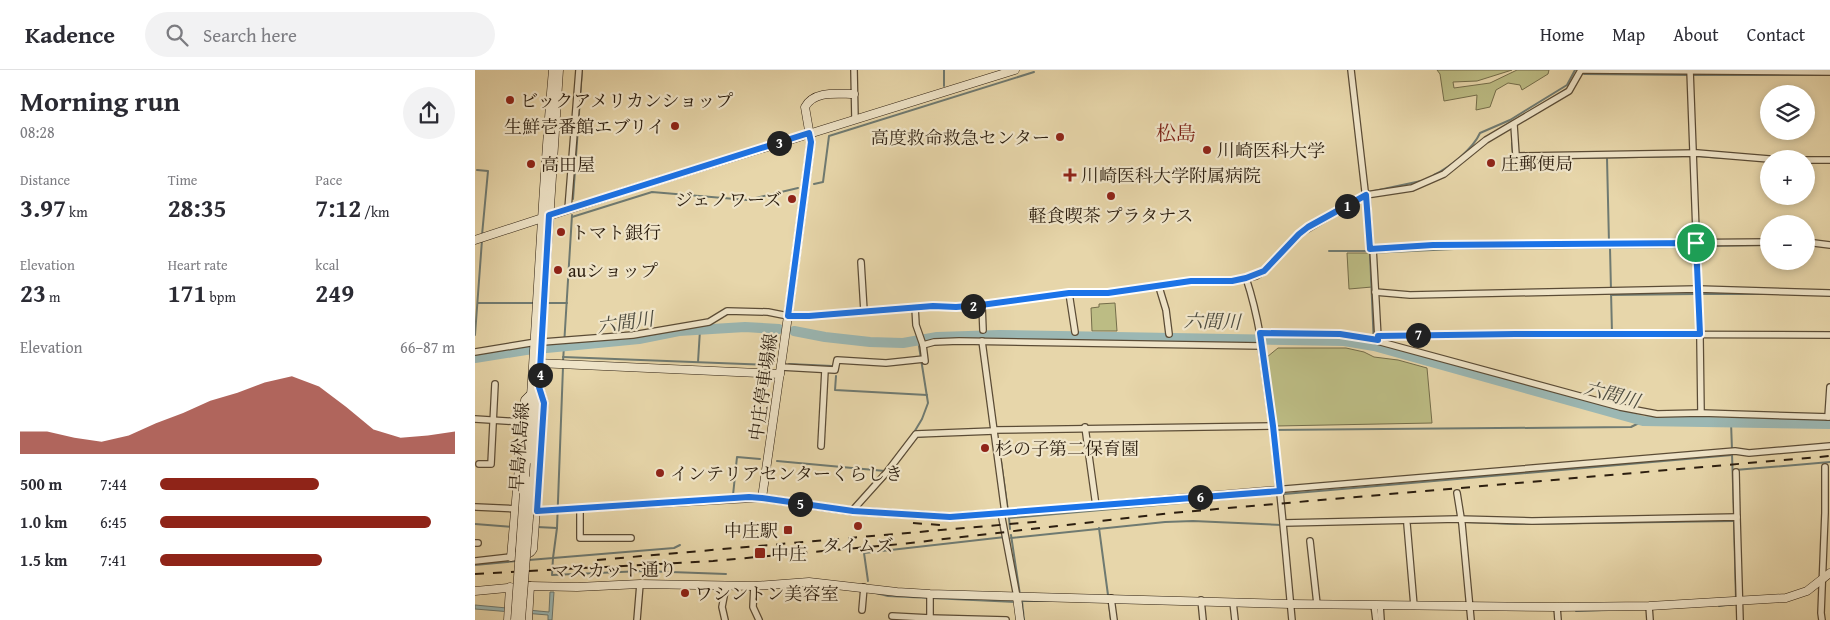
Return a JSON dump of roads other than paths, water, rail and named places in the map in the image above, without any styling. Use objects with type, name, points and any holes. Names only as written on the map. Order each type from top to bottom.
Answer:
[{"type":"street","points":[[545,216],[553,70]]},
{"type":"street","points":[[545,216],[559,70]]},
{"type":"street","points":[[569,209],[579,70]]},
{"type":"street","points":[[854,70],[855,119]]},
{"type":"street","points":[[480,238],[809,133],[1015,70]]},
{"type":"street","points":[[1351,70],[1366,195],[1370,249],[1373,251],[1377,339]]},
{"type":"street","points":[[475,352],[538,347],[564,341],[633,335],[709,322],[727,311],[809,316],[915,307],[982,305],[1069,293],[1108,293],[1191,281],[1232,281],[1264,271],[1308,227],[1366,195],[1404,190],[1422,185],[1444,174],[1486,140],[1513,126],[1569,91],[1581,70],[1690,73],[1830,72]]},
{"type":"street","points":[[1690,73],[1701,413]]},
{"type":"street","name":"中庄停車場線","points":[[762,498],[811,142],[805,107],[808,101],[828,93],[854,94]]},
{"type":"street","points":[[1513,126],[1516,154],[1518,156],[1693,156],[1760,159]]},
{"type":"street","points":[[1815,160],[1830,160]]},
{"type":"street","name":"早島松島線","points":[[515,620],[526,463],[532,393],[537,363],[545,216]]},
{"type":"street","points":[[1373,251],[1433,245],[1696,245],[1760,242]]},
{"type":"street","points":[[1815,243],[1830,245]]},
{"type":"street","points":[[861,262],[864,311]]},
{"type":"street","points":[[1246,278],[1252,295],[1260,334],[1284,525],[1292,620]]},
{"type":"street","points":[[1159,287],[1166,310],[1169,334]]},
{"type":"street","points":[[1375,292],[1410,295],[1698,289],[1830,293]]},
{"type":"street","points":[[1069,293],[1075,332]]},
{"type":"street","points":[[982,305],[983,330]]},
{"type":"street","points":[[537,363],[835,370],[837,360],[886,362],[923,360],[921,336],[916,325],[915,307]]},
{"type":"street","points":[[1260,334],[1340,334],[1377,339],[1620,407],[1657,414],[1701,413],[1829,417],[1830,387]]},
{"type":"street","points":[[1377,339],[1612,334],[1700,336],[1830,335]]},
{"type":"street","points":[[922,345],[934,342],[983,341],[1260,346]]},
{"type":"street","points":[[983,341],[1006,513],[1006,537],[1019,599],[1021,620]]},
{"type":"street","name":"早島松島線","points":[[527,616],[532,480],[539,387],[537,363]]},
{"type":"street","points":[[821,446],[825,370]]},
{"type":"street","points":[[479,464],[491,464],[495,384]]},
{"type":"street","points":[[475,560],[511,557],[532,552],[537,511],[544,403],[539,387]]},
{"type":"street","points":[[511,557],[525,400],[532,393]]},
{"type":"street","points":[[475,419],[523,422]]},
{"type":"street","points":[[853,511],[887,472],[916,434],[1085,429],[1272,428]]},
{"type":"street","points":[[1085,429],[1096,506]]},
{"type":"street","points":[[476,507],[537,511],[762,498],[853,511],[950,517],[1279,492],[1732,452],[1749,453],[1830,446]]},
{"type":"street","points":[[1822,620],[1828,513],[1825,467]]},
{"type":"street","points":[[1735,472],[1734,517],[1737,601],[1740,620]]},
{"type":"street","points":[[1457,493],[1471,620]]},
{"type":"street","points":[[580,508],[580,538],[631,538]]},
{"type":"street","points":[[1284,525],[1734,517]]},
{"type":"street","points":[[1407,524],[1414,606]]},
{"type":"street","points":[[1310,540],[1317,604]]},
{"type":"street","name":"マスカット通り","points":[[475,591],[530,586],[577,587],[640,584],[754,586],[809,582],[864,587],[930,597],[1110,599],[1234,604],[1414,606],[1470,609],[1649,608],[1786,598],[1807,591],[1830,573]]},
{"type":"street","points":[[637,620],[640,584]]},
{"type":"street","points":[[527,616],[530,586]]},
{"type":"street","points":[[725,620],[722,608],[726,586]]},
{"type":"street","points":[[754,586],[753,607],[759,620]]},
{"type":"street","points":[[863,610],[864,587]]},
{"type":"street","points":[[508,614],[510,588]]},
{"type":"street","points":[[929,619],[930,597]]},
{"type":"street","points":[[1110,599],[1114,620]]},
{"type":"street","points":[[1201,603],[1203,620]]},
{"type":"street","points":[[1234,604],[1235,620]]},
{"type":"street","points":[[1376,620],[1377,607]]},
{"type":"street","points":[[1377,607],[1381,620]]},
{"type":"street","points":[[1649,608],[1650,620]]},
{"type":"street","points":[[1557,609],[1558,620]]},
{"type":"street","points":[[892,616],[929,619],[1006,620]]},
{"type":"water","points":[[550,592],[554,592],[552,620],[548,620],[548,615],[475,609],[475,605],[549,612]]},
{"type":"waterway","points":[[573,199],[582,70]]},
{"type":"waterway","points":[[944,70],[944,86]]},
{"type":"waterway","points":[[1434,175],[1460,157],[1472,145],[1480,133],[1510,120],[1567,85],[1575,70]]},
{"type":"waterway","points":[[814,184],[823,182],[829,136],[1034,72]]},
{"type":"waterway","points":[[1584,74],[1688,75]]},
{"type":"waterway","points":[[1692,75],[1830,75]]},
{"type":"waterway","points":[[1512,143],[1513,156],[1526,159],[1697,156],[1722,158]]},
{"type":"waterway","points":[[1607,158],[1609,243]]},
{"type":"waterway","points":[[1815,163],[1830,163]]},
{"type":"waterway","points":[[477,170],[488,171],[482,235]]},
{"type":"waterway","points":[[1374,191],[1421,181]]},
{"type":"waterway","points":[[572,217],[652,192],[747,200],[798,188]]},
{"type":"waterway","points":[[563,362],[572,215]]},
{"type":"waterway","points":[[475,335],[482,240]]},
{"type":"waterway","points":[[1699,246],[1760,245]]},
{"type":"waterway","points":[[1370,253],[1454,249],[1694,247]]},
{"type":"waterway","points":[[1610,248],[1612,333]]},
{"type":"waterway","points":[[1329,251],[1367,251],[1370,253],[1374,346]]},
{"type":"waterway","points":[[1611,295],[1696,294]]},
{"type":"waterway","points":[[1702,294],[1765,294]]},
{"type":"waterway","points":[[478,303],[535,303]]},
{"type":"waterway","points":[[547,303],[567,303]]},
{"type":"waterway","name":"六間川","points":[[475,358],[526,350],[639,339],[679,331],[745,327],[779,329]]},
{"type":"waterway","points":[[698,362],[700,330]]},
{"type":"waterway","name":"六間川","points":[[794,331],[870,342],[903,343],[937,337],[999,335],[1344,341],[1374,346],[1643,421],[1830,424]]},
{"type":"waterway","points":[[913,434],[922,419],[928,403],[918,340]]},
{"type":"waterway","points":[[1257,340],[1269,424]]},
{"type":"waterway","points":[[563,357],[768,365]]},
{"type":"waterway","points":[[789,364],[832,366]]},
{"type":"waterway","points":[[529,560],[553,558],[557,528],[563,367]]},
{"type":"waterway","points":[[836,376],[835,390],[927,395]]},
{"type":"waterway","points":[[1270,430],[1631,427],[1643,421]]},
{"type":"waterway","points":[[1731,422],[1732,450]]},
{"type":"waterway","points":[[1270,431],[1276,489]]},
{"type":"waterway","points":[[915,437],[928,436]]},
{"type":"waterway","points":[[1732,454],[1734,515]]},
{"type":"waterway","points":[[1010,529],[1009,518],[1732,455]]},
{"type":"waterway","points":[[733,495],[737,457],[760,459]]},
{"type":"waterway","points":[[777,461],[885,471]]},
{"type":"waterway","points":[[1001,461],[1009,518]]},
{"type":"waterway","points":[[1735,470],[1830,462]]},
{"type":"waterway","points":[[1011,538],[1165,522],[1193,521],[1282,525]]},
{"type":"waterway","points":[[1464,522],[1515,524],[1734,521]]},
{"type":"waterway","points":[[1734,522],[1736,600]]},
{"type":"waterway","points":[[475,524],[513,527]]},
{"type":"waterway","points":[[537,527],[557,528]]},
{"type":"waterway","points":[[1099,528],[1108,595]]},
{"type":"waterway","points":[[1011,535],[1020,595]]},
{"type":"waterway","points":[[868,581],[864,553],[1005,537]]},
{"type":"waterway","points":[[680,545],[674,548],[553,558],[552,575],[643,571],[726,574]]},
{"type":"waterway","points":[[475,565],[517,561]]},
{"type":"waterway","points":[[876,593],[888,596],[1016,602]]},
{"type":"waterway","points":[[1024,620],[1022,601],[1057,601]]},
{"type":"waterway","points":[[1109,603],[1111,620]]},
{"type":"waterway","points":[[1719,606],[1736,604]]},
{"type":"waterway","points":[[1576,611],[1609,610]]},
{"type":"railway","points":[[475,574],[713,561],[901,544],[1171,513],[1830,456]]},
{"type":"railway","points":[[597,560],[1045,521]]},
{"type":"railway","points":[[913,523],[940,525]]},
{"type":"place","name":"ビックアメリカンショップ","points":[[510,100]]},
{"type":"place","name":"生鮮壱番館エブリイ","points":[[675,126]]},
{"type":"place","name":"高度救命救急センター","points":[[1060,137]]},
{"type":"place","name":"川崎医科大学","points":[[1207,150]]},
{"type":"place","name":"庄郵便局","points":[[1491,163]]},
{"type":"place","name":"高田屋","points":[[531,164]]},
{"type":"place","name":"川崎医科大学附属病院","points":[[1070,175]]},
{"type":"place","name":"軽食喫茶 プラタナス","points":[[1111,196]]},
{"type":"place","name":"ジェノワーズ","points":[[792,199]]},
{"type":"place","name":"トマト銀行","points":[[561,232]]},
{"type":"place","name":"auショップ","points":[[558,270]]},
{"type":"place","name":"杉の子第二保育園","points":[[985,448]]},
{"type":"place","name":"インテリアセンターくらしき","points":[[660,473]]},
{"type":"place","name":"タイムズ","points":[[858,526]]},
{"type":"place","name":"中庄駅","points":[[788,530]]},
{"type":"place","name":"中庄","points":[[760,553]]},
{"type":"place","name":"ワシントン美容室","points":[[685,593]]},
{"type":"district","name":"松島","points":[[1176,132]]}]
